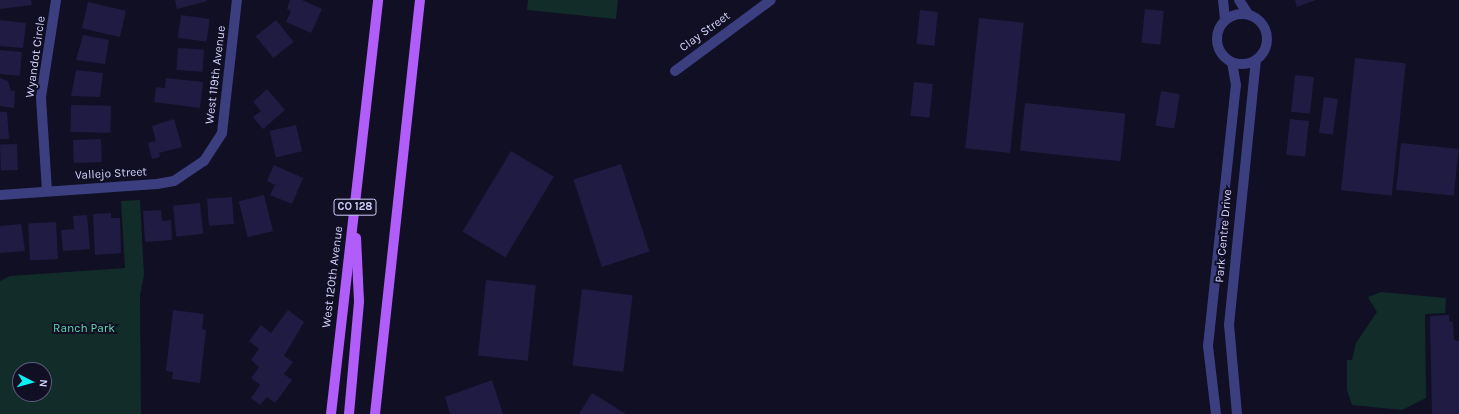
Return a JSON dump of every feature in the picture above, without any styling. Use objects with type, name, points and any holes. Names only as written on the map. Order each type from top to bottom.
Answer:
[{"type":"main road","name":"West 120th Avenue","points":[[331,414],[378,0]]},
{"type":"main road","points":[[375,414],[420,0]]},
{"type":"main road","points":[[349,414],[359,301],[355,208]]},
{"type":"street","name":"Wyandot Circle","points":[[47,191],[41,97],[56,0]]},
{"type":"street","name":"West 119th Avenue","points":[[213,152],[223,126],[237,0]]},
{"type":"street","name":"Clay Street","points":[[675,70],[771,0]]},
{"type":"street","points":[[1222,0],[1225,20],[1217,35],[1217,44],[1232,63],[1256,61],[1266,48],[1266,31],[1262,24],[1248,14],[1238,0]]},
{"type":"street","points":[[1225,20],[1240,14],[1248,14]]},
{"type":"street","name":"Park Centre Drive","points":[[1237,414],[1229,325],[1256,61]]},
{"type":"street","name":"Park Centre Drive","points":[[1216,414],[1208,346],[1236,85],[1232,63]]},
{"type":"street","name":"Vallejo Street","points":[[0,195],[174,181],[189,173],[213,152]]},
{"type":"green space","points":[[528,0],[618,0],[616,19],[527,10]]},
{"type":"green space","name":"Ranch Park","points":[[140,200],[144,275],[140,296],[141,414],[0,414],[0,281],[10,276],[125,268],[121,201]]},
{"type":"green space","points":[[1381,292],[1446,298],[1445,313],[1425,314],[1426,398],[1402,410],[1352,405],[1347,390],[1347,360],[1352,360],[1356,343],[1377,312],[1368,297]]},
{"type":"building","points":[[0,0],[31,0],[32,5],[0,9]]},
{"type":"building","points":[[175,0],[206,0],[207,1],[177,9]]},
{"type":"building","points":[[290,0],[302,0],[322,9],[311,33],[286,22],[291,11],[287,9]]},
{"type":"building","points":[[1295,0],[1316,0],[1297,7]]},
{"type":"building","points":[[88,2],[126,11],[120,37],[82,28]]},
{"type":"building","points":[[1145,9],[1164,11],[1160,45],[1141,43]]},
{"type":"building","points":[[920,10],[938,12],[934,46],[916,44]]},
{"type":"building","points":[[181,15],[210,19],[207,42],[178,38]]},
{"type":"building","points":[[979,18],[1024,23],[1010,153],[965,148]]},
{"type":"building","points":[[0,20],[26,23],[23,48],[0,46]]},
{"type":"building","points":[[276,20],[294,42],[273,58],[256,36]]},
{"type":"building","points":[[83,35],[109,40],[105,64],[76,60]]},
{"type":"building","points":[[178,48],[204,50],[202,72],[176,70]]},
{"type":"building","points":[[0,50],[22,52],[20,76],[0,74]]},
{"type":"building","points":[[1355,58],[1406,63],[1392,196],[1341,190]]},
{"type":"building","points":[[76,70],[103,73],[100,97],[71,96]]},
{"type":"building","points":[[1295,75],[1314,77],[1310,114],[1291,112]]},
{"type":"building","points":[[0,78],[8,81],[11,91],[15,91],[14,108],[0,106]]},
{"type":"building","points":[[166,78],[203,82],[200,108],[154,102],[156,87],[165,88]]},
{"type":"building","points":[[914,82],[933,84],[929,118],[910,116]]},
{"type":"building","points":[[267,89],[285,110],[263,129],[253,117],[261,111],[253,102]]},
{"type":"building","points":[[1161,91],[1180,94],[1174,129],[1156,126]]},
{"type":"building","points":[[1324,97],[1338,99],[1333,135],[1319,133]]},
{"type":"building","points":[[1025,103],[1125,114],[1120,161],[1020,151]]},
{"type":"building","points":[[71,105],[111,106],[111,133],[71,132]]},
{"type":"building","points":[[0,112],[7,112],[9,139],[0,139]]},
{"type":"building","points":[[174,119],[182,147],[159,153],[160,157],[152,159],[148,143],[156,141],[152,126]]},
{"type":"building","points":[[1290,119],[1309,121],[1305,157],[1286,155]]},
{"type":"building","points":[[296,125],[302,151],[276,157],[270,131]]},
{"type":"building","points":[[101,139],[102,162],[74,163],[73,140]]},
{"type":"building","points":[[1401,143],[1459,149],[1454,196],[1396,190]]},
{"type":"building","points":[[17,144],[18,170],[1,171],[0,145]]},
{"type":"building","points":[[511,151],[554,177],[505,257],[463,232]]},
{"type":"building","points":[[621,164],[649,251],[602,267],[573,179]]},
{"type":"building","points":[[274,165],[303,178],[292,204],[270,195],[275,185],[267,181]]},
{"type":"building","points":[[264,195],[273,231],[248,237],[239,201]]},
{"type":"building","points":[[232,197],[234,224],[209,226],[207,199]]},
{"type":"building","points":[[200,203],[203,234],[176,237],[173,206]]},
{"type":"building","points":[[161,210],[162,221],[171,220],[172,240],[145,242],[143,211]]},
{"type":"building","points":[[111,213],[111,218],[120,218],[121,253],[95,255],[93,214]]},
{"type":"building","points":[[87,215],[90,249],[63,251],[61,230],[74,229],[73,216]]},
{"type":"building","points":[[56,222],[58,259],[30,260],[28,223]]},
{"type":"building","points":[[21,224],[25,251],[0,253],[0,226]]},
{"type":"building","points":[[486,280],[536,285],[528,361],[478,356]]},
{"type":"building","points":[[582,289],[633,295],[623,372],[573,365]]},
{"type":"building","points":[[173,310],[204,314],[202,329],[206,330],[200,383],[172,379],[173,372],[166,371]]},
{"type":"building","points":[[288,310],[304,322],[284,356],[293,362],[284,374],[292,380],[275,403],[267,397],[260,405],[251,398],[260,385],[251,378],[259,367],[251,360],[259,349],[249,341],[261,325],[271,333]]},
{"type":"building","points":[[1449,315],[1449,321],[1453,322],[1454,340],[1459,341],[1459,414],[1432,414],[1430,316]]},
{"type":"building","points":[[492,380],[503,414],[450,414],[445,397]]},
{"type":"building","points":[[592,393],[626,414],[579,414]]}]
